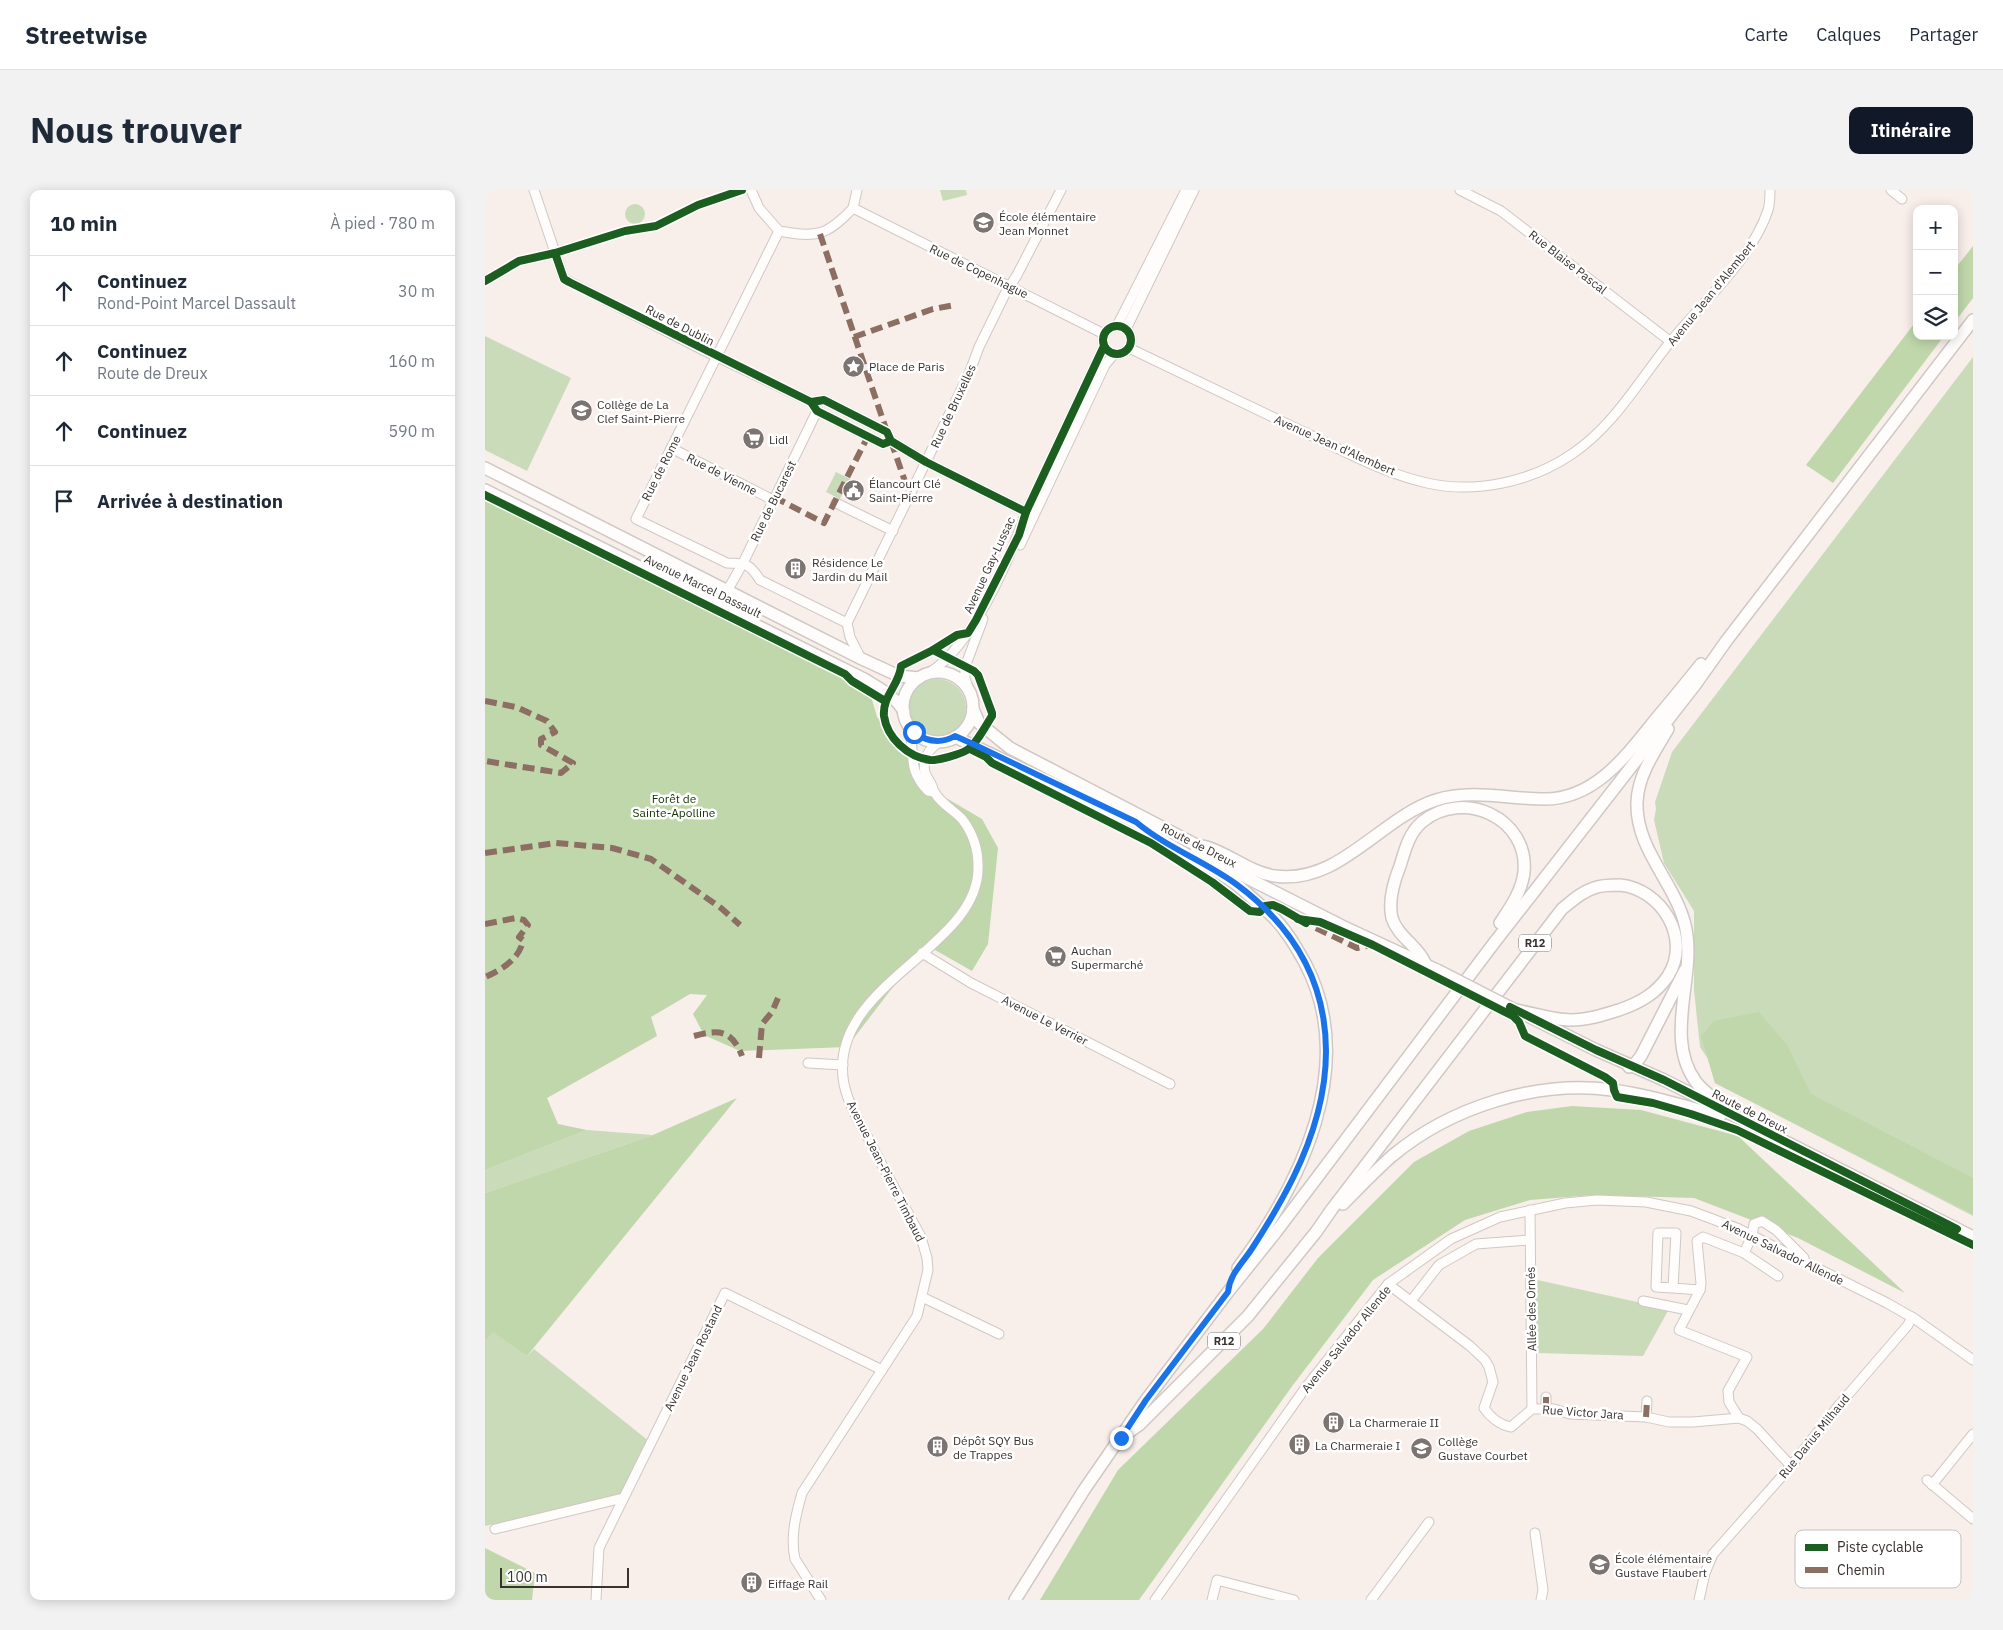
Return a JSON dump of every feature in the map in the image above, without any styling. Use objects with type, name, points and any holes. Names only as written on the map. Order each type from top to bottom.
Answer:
[{"type":"main road","name":"R12","points":[[1015,1600],[1074,1506],[1146,1400],[1276,1232],[1493,943],[1695,685],[1727,640],[1973,320]]},
{"type":"main road","name":"Avenue Marcel Dassault","points":[[485,468],[862,659],[899,676],[924,676]]},
{"type":"main road","name":"Avenue Marcel Dassault","points":[[485,490],[864,680],[889,694],[899,704],[906,718]]},
{"type":"main road","name":"R12","points":[[1198,845],[1211,847],[1261,873],[1273,876],[1293,876],[1317,872],[1333,864],[1411,813],[1435,801],[1461,794],[1547,799],[1577,792],[1611,772],[1710,653],[1727,640]]},
{"type":"main road","points":[[941,672],[952,675],[962,682],[969,692],[973,709],[967,725],[955,736],[941,741],[930,740],[920,736],[906,718],[903,703],[906,693],[912,684],[924,676],[941,672]]},
{"type":"main road","name":"R12","points":[[1695,685],[1646,768],[1637,802],[1641,829],[1653,861],[1673,895],[1685,922],[1688,964],[1681,1033],[1688,1068],[1696,1082],[1708,1094],[1749,1123]]},
{"type":"main road","name":"Route de Dreux","points":[[973,709],[979,723],[1011,748],[1347,921],[1409,956]]},
{"type":"main road","name":"Route de Dreux","points":[[955,736],[1136,822],[1342,926],[1409,956],[1596,1050],[1634,1065],[1973,1237]]},
{"type":"main road","name":"R12","points":[[1425,964],[1422,955],[1402,935],[1392,918],[1391,902],[1394,882],[1408,840],[1422,823],[1437,814],[1458,807],[1481,809],[1498,818],[1514,834],[1523,852],[1524,872],[1520,890],[1508,912],[1493,933],[1493,943]]},
{"type":"main road","name":"R12","points":[[1136,822],[1151,835],[1236,884],[1284,929],[1315,982],[1325,1024],[1326,1066],[1322,1101],[1311,1135],[1280,1204],[1251,1250],[1229,1279],[1228,1292]]},
{"type":"main road","name":"R12","points":[[1121,1438],[1139,1425],[1248,1316],[1316,1232],[1343,1193],[1562,909],[1579,895],[1595,887],[1629,886],[1648,894],[1661,906],[1669,918],[1675,934],[1676,949],[1673,963],[1669,974],[1649,997],[1630,1006],[1590,1019],[1569,1020],[1515,1010]]},
{"type":"main road","points":[[1619,1065],[1628,1067],[1634,1065],[1641,1056],[1688,964]]},
{"type":"main road","name":"Route de Dreux","points":[[1596,1050],[1619,1065],[1973,1242]]},
{"type":"main road","name":"R12","points":[[1316,1232],[1393,1156],[1424,1134],[1456,1116],[1482,1105],[1543,1090],[1604,1089],[1671,1102],[1720,1116]]},
{"type":"street","name":"Rue de Dublin","points":[[534,190],[564,278],[717,357],[811,402],[824,400],[887,432],[891,441],[926,462],[1026,512]]},
{"type":"street","points":[[751,190],[759,208],[779,231],[801,235],[820,234],[838,224],[853,208],[857,190]]},
{"type":"street","name":"Rue de Bruxelles","points":[[847,623],[969,374],[979,347],[1061,190]]},
{"type":"street","points":[[1121,327],[1186,190]]},
{"type":"street","points":[[1121,327],[1193,190]]},
{"type":"street","name":"Rue Blaise Pascal","points":[[1460,190],[1501,211],[1671,342]]},
{"type":"street","name":"Avenue Jean d'Alembert","points":[[1129,348],[1374,466],[1427,483],[1473,487],[1496,485],[1521,479],[1547,468],[1572,454],[1612,418],[1671,342],[1752,246],[1769,209],[1770,190]]},
{"type":"street","points":[[1891,190],[1902,199]]},
{"type":"street","name":"Rue de Copenhague","points":[[853,208],[1104,334]]},
{"type":"street","name":"Rue de Rome","points":[[743,563],[727,564],[635,519],[779,231]]},
{"type":"street","points":[[1121,327],[1131,340],[1129,348],[1122,354],[1114,354],[1104,346],[1104,334],[1109,328],[1121,327]]},
{"type":"street","name":"Avenue Gay-Lussac","points":[[924,676],[947,660],[976,620],[1019,535],[1026,512],[1104,346]]},
{"type":"street","name":"Avenue Gay-Lussac","points":[[969,692],[965,678],[965,667],[978,628],[1029,527],[1105,365],[1114,354]]},
{"type":"street","points":[[811,402],[817,412]]},
{"type":"street","name":"Rue de Dublin","points":[[817,412],[883,444],[891,441]]},
{"type":"street","name":"Rue de Bucarest","points":[[727,591],[743,563],[817,412]]},
{"type":"street","name":"Rue de Vienne","points":[[671,448],[773,500]]},
{"type":"street","points":[[836,503],[893,531]]},
{"type":"street","points":[[743,563],[753,569],[760,580],[847,623],[850,638],[862,659]]},
{"type":"street","name":"Avenue Jean-Pierre Timbaud","points":[[906,718],[911,734],[911,758],[916,777],[928,791],[934,792]]},
{"type":"street","name":"Avenue Jean-Pierre Timbaud","points":[[821,1600],[795,1559],[793,1542],[797,1510],[807,1484],[917,1316],[928,1270],[927,1258],[921,1237],[851,1105],[845,1086],[843,1065],[845,1049],[857,1020],[877,995],[965,910],[971,901],[978,877],[973,837],[961,818],[934,792],[925,772],[925,762],[930,748],[941,741]]},
{"type":"street","name":"Avenue Le Verrier","points":[[922,953],[971,983],[1170,1084]]},
{"type":"street","points":[[808,1063],[843,1065]]},
{"type":"street","name":"Avenue Salvador Allende","points":[[1155,1600],[1305,1387],[1388,1284],[1451,1239],[1501,1217],[1565,1203],[1597,1200],[1646,1202],[1691,1210],[1739,1229],[1912,1317],[1973,1360]]},
{"type":"street","name":"Allée des Ornés","points":[[1530,1210],[1532,1409]]},
{"type":"street","points":[[1744,1254],[1752,1236],[1754,1224],[1762,1222],[1776,1230],[1809,1263]]},
{"type":"street","points":[[1673,1288],[1676,1233],[1658,1233],[1656,1287],[1700,1290]]},
{"type":"street","points":[[1778,1276],[1744,1254],[1703,1237],[1697,1241],[1700,1290],[1679,1330],[1747,1357],[1728,1391],[1729,1402],[1739,1418],[1747,1421],[1757,1429],[1791,1466]]},
{"type":"street","points":[[1411,1301],[1439,1265],[1476,1244],[1530,1240]]},
{"type":"street","name":"Rue Victor Jara","points":[[1388,1284],[1470,1346],[1485,1360],[1493,1382],[1483,1408],[1504,1426],[1511,1428],[1532,1409],[1546,1409],[1570,1414],[1646,1417],[1677,1422],[1739,1418]]},
{"type":"street","name":"Avenue Jean Rostand","points":[[623,1498],[725,1293],[882,1370]]},
{"type":"street","points":[[922,1297],[999,1334]]},
{"type":"street","points":[[1643,1301],[1689,1310]]},
{"type":"street","name":"Rue Darius Milhaud","points":[[1699,1600],[1705,1574],[1713,1554],[1791,1466],[1908,1325],[1912,1317]]},
{"type":"street","points":[[1546,1397],[1546,1409]]},
{"type":"street","points":[[1646,1417],[1647,1401]]},
{"type":"street","points":[[1973,1434],[1929,1482],[1973,1519]]},
{"type":"street","points":[[495,1529],[623,1498]]},
{"type":"street","points":[[596,1600],[599,1548],[623,1498]]},
{"type":"street","points":[[1371,1600],[1429,1522]]},
{"type":"street","points":[[1535,1533],[1543,1590],[1541,1600]]},
{"type":"street","points":[[1211,1600],[1217,1580],[1294,1600]]},
{"type":"green space","points":[[940,190],[966,190],[967,195],[943,201]]},
{"type":"green space","points":[[635,204],[642,207],[645,214],[642,221],[635,224],[628,221],[625,214],[628,207]]},
{"type":"green space","points":[[1973,246],[1973,298],[1958,318],[1958,295],[1958,265]]},
{"type":"green space","points":[[1913,325],[1913,340],[1941,340],[1833,483],[1806,465]]},
{"type":"green space","points":[[485,336],[571,378],[527,471],[485,450]]},
{"type":"green space","points":[[1973,357],[1973,1216],[1715,1083],[1708,1059],[1700,1047],[1694,990],[1694,911],[1664,863],[1654,820],[1655,802],[1672,752]]},
{"type":"green space","points":[[836,472],[850,479],[840,499],[826,492]]},
{"type":"green space","name":"Forêt de Sainte-Apolline","points":[[485,496],[870,693],[877,717],[941,795],[982,819],[998,848],[988,944],[972,971],[928,946],[919,953],[847,1047],[740,1051],[704,1035],[693,1014],[707,995],[690,994],[651,1017],[657,1036],[547,1098],[558,1124],[587,1130],[485,1170]]},
{"type":"green space","points":[[937,679],[948,681],[958,687],[964,697],[966,708],[964,719],[958,729],[948,735],[937,737],[926,735],[916,729],[910,719],[908,708],[910,697],[916,687],[926,681]]},
{"type":"green space","points":[[1759,1012],[1787,1045],[1811,1094],[1973,1178],[1973,1214],[1715,1083],[1701,1036],[1714,1021]]},
{"type":"green space","points":[[737,1098],[527,1356],[493,1332],[485,1341],[485,1193],[653,1135]]},
{"type":"green space","points":[[1572,1106],[1641,1110],[1738,1136],[1905,1293],[1798,1238],[1694,1198],[1593,1195],[1530,1200],[1465,1220],[1373,1280],[1293,1385],[1139,1600],[1040,1600],[1118,1470],[1263,1329],[1318,1258],[1414,1162],[1469,1131],[1527,1112]]},
{"type":"green space","points":[[587,1130],[653,1135],[485,1193],[485,1170]]},
{"type":"green space","points":[[1533,1279],[1669,1309],[1643,1356],[1537,1353]]},
{"type":"green space","points":[[493,1331],[527,1356],[534,1349],[650,1442],[622,1498],[485,1526],[485,1341]]},
{"type":"green space","points":[[485,1548],[535,1573],[532,1600],[485,1600]]},
{"type":"marked path","points":[[820,234],[887,432]]},
{"type":"marked path","points":[[854,337],[933,309],[955,305]]},
{"type":"marked path","points":[[774,497],[824,523],[868,436]]},
{"type":"marked path","points":[[891,441],[910,496]]},
{"type":"marked path","points":[[485,701],[516,707],[547,721],[555,732],[541,739],[541,745],[573,763],[561,773],[485,761]]},
{"type":"marked path","points":[[485,853],[556,843],[612,848],[651,859],[721,908],[740,925]]},
{"type":"marked path","points":[[485,924],[516,918],[524,920],[528,925],[519,937],[523,940],[514,958],[497,971],[485,977]]},
{"type":"marked path","points":[[1316,928],[1357,948],[1371,945]]},
{"type":"marked path","points":[[759,1058],[762,1024],[772,1012],[778,998]]},
{"type":"marked path","points":[[694,1036],[718,1032],[729,1036],[738,1047],[742,1056]]},
{"type":"marked path","points":[[1546,1397],[1546,1409]]},
{"type":"marked path","points":[[1646,1417],[1647,1401]]},
{"type":"cycle path","points":[[485,281],[519,261],[555,253],[625,231],[656,226],[698,205],[742,190]]},
{"type":"cycle path","points":[[555,253],[564,279],[569,282],[811,402]]},
{"type":"cycle path","points":[[1117,326],[1127,330],[1131,340],[1127,350],[1117,354],[1107,350],[1103,340],[1107,330],[1117,326]]},
{"type":"cycle path","points":[[933,650],[974,671],[978,675],[992,716],[970,748],[949,757],[930,760],[907,751],[889,732],[884,716],[888,696],[898,679],[901,666],[957,635],[968,633],[1019,535],[1026,512],[1104,346]]},
{"type":"cycle path","points":[[891,441],[883,444],[817,411],[811,402],[824,400],[887,432],[891,441],[926,462],[1026,512]]},
{"type":"cycle path","points":[[485,495],[845,674],[852,681],[885,701]]},
{"type":"cycle path","points":[[970,749],[986,757],[992,763],[1151,843],[1212,882],[1250,911],[1260,912],[1265,906],[1273,905],[1306,923]]},
{"type":"cycle path","points":[[1298,919],[1320,922],[1373,945],[1513,1016],[1519,1022],[1525,1036],[1605,1077],[1613,1083],[1617,1097],[1653,1103],[1737,1130],[1973,1245]]},
{"type":"cycle path","points":[[1510,1007],[1596,1050],[1664,1080],[1957,1229]]},
{"type":"place","name":"École élémentaire Jean Monnet","points":[[983,223]]},
{"type":"place","name":"Place de Paris","points":[[853,366]]},
{"type":"place","name":"Collège de La Clef Saint-Pierre","points":[[581,411]]},
{"type":"place","name":"Lidl","points":[[753,439]]},
{"type":"place","name":"Élancourt Clé Saint-Pierre","points":[[853,490]]},
{"type":"place","name":"Résidence Le Jardin du Mail","points":[[796,569]]},
{"type":"place","name":"Auchan Supermarché","points":[[1055,957]]},
{"type":"place","name":"La Charmeraie II","points":[[1333,1422]]},
{"type":"place","name":"La Charmeraie I","points":[[1299,1445]]},
{"type":"place","name":"Dépôt SQY Bus de Trappes","points":[[937,1447]]},
{"type":"place","name":"Collège Gustave Courbet","points":[[1422,1448]]},
{"type":"place","name":"École élémentaire Gustave Flaubert","points":[[1599,1565]]},
{"type":"place","name":"Eiffage Rail","points":[[752,1583]]},
{"type":"route","points":[[914,732],[930,740],[943,741],[955,736],[973,744],[1136,822],[1151,835],[1236,884],[1284,929],[1315,982],[1325,1024],[1326,1066],[1322,1101],[1297,1170],[1280,1204],[1251,1250],[1229,1279],[1228,1292],[1146,1400],[1121,1438]]}]
